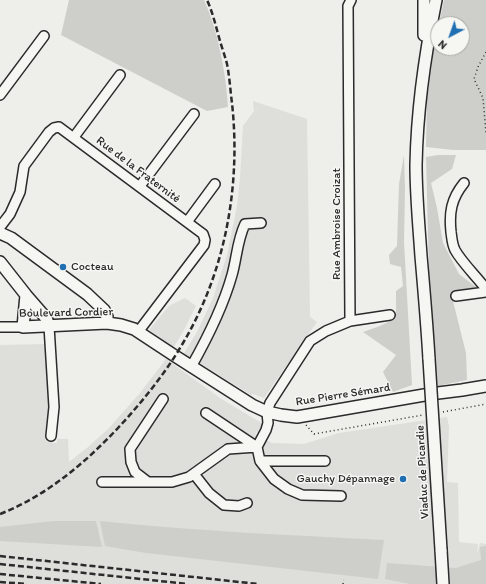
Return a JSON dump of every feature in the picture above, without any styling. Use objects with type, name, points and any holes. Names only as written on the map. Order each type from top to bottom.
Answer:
[{"type":"main road","points":[[424,0],[425,66]]},
{"type":"main road","points":[[433,16],[436,0]]},
{"type":"main road","points":[[436,16],[441,0]]},
{"type":"main road","points":[[425,66],[430,32]]},
{"type":"main road","name":"Viaduc de Picardie","points":[[425,66],[418,130],[416,165],[417,205],[429,359],[443,584]]},
{"type":"main road","points":[[0,234],[11,238],[87,294],[104,310],[107,317],[107,323]]},
{"type":"main road","points":[[0,262],[46,318],[49,326]]},
{"type":"main road","points":[[23,327],[26,295]]},
{"type":"main road","name":"Boulevard Cordier","points":[[23,327],[107,323],[121,325],[134,329],[172,355]]},
{"type":"main road","name":"Rue Pierre Sémard","points":[[172,355],[252,405],[267,412],[297,417],[486,386]]},
{"type":"street","name":"Rue Ambroise Croizat","points":[[350,321],[348,6],[351,0]]},
{"type":"street","points":[[0,95],[44,36]]},
{"type":"street","points":[[74,137],[120,75]]},
{"type":"street","points":[[140,186],[194,114]]},
{"type":"street","name":"Rue de la Fraternité","points":[[0,227],[10,214],[20,192],[24,166],[49,132],[59,126],[140,186],[203,234],[205,240],[204,245],[138,332]]},
{"type":"street","points":[[464,183],[457,191],[451,208],[450,225],[452,244],[456,252],[486,288]]},
{"type":"street","points":[[187,222],[215,184]]},
{"type":"street","points":[[191,367],[206,341],[220,310],[233,274],[240,233],[245,224],[261,223]]},
{"type":"street","points":[[456,296],[486,292]]},
{"type":"street","points":[[341,496],[302,495],[288,489],[274,479],[260,461],[257,447],[266,430],[268,423],[267,412],[270,403],[310,341],[326,331],[350,321],[390,315]]},
{"type":"street","points":[[49,326],[54,407],[51,436]]},
{"type":"street","name":"Boulevard Cordier","points":[[0,327],[23,327]]},
{"type":"street","points":[[148,482],[135,472],[131,462],[130,449],[163,400]]},
{"type":"street","points":[[206,414],[257,447]]},
{"type":"street","points":[[102,482],[172,482],[189,477],[228,449],[257,447]]},
{"type":"street","points":[[260,461],[325,461]]},
{"type":"street","points":[[194,474],[209,493],[224,506],[239,506],[247,503]]},
{"type":"path","points":[[486,52],[478,67],[474,79],[483,98],[486,133]]},
{"type":"path","points":[[439,412],[486,404]]},
{"type":"path","points":[[297,417],[314,434],[424,415]]},
{"type":"path","points":[[343,584],[344,580]]},
{"type":"shaded area","points":[[69,0],[204,0],[213,25],[220,52],[228,107],[207,111],[61,35]]},
{"type":"shaded area","points":[[444,0],[486,0],[486,150],[453,150],[426,147],[427,100],[433,56],[470,56],[470,16],[441,16]]},
{"type":"shaded area","points":[[253,101],[307,119],[310,317],[317,322],[264,398],[253,394],[251,395],[190,357],[189,358],[183,355],[197,332],[213,298],[227,255],[237,206],[243,126],[254,111]]},
{"type":"shaded area","points":[[404,155],[404,242],[412,385],[393,392],[383,372],[396,355],[363,332],[396,318],[396,291],[403,286],[401,267],[390,264],[389,255],[397,246],[399,184]]},
{"type":"shaded area","points":[[456,155],[452,169],[431,183],[443,243],[459,274],[476,287],[452,297],[466,353],[467,380],[432,387],[426,157]]},
{"type":"shaded area","points":[[185,298],[196,306],[173,348],[149,330],[169,306]]},
{"type":"shaded area","points":[[49,344],[52,443],[57,443],[57,439],[68,439],[69,462],[109,428],[140,393],[166,359],[220,398],[263,424],[255,435],[272,443],[304,444],[339,433],[447,417],[449,427],[447,482],[458,483],[459,542],[478,544],[477,554],[480,543],[486,544],[486,584],[0,584],[0,345]]},
{"type":"shaded area","points":[[54,521],[96,521],[102,547],[0,541],[0,527]]},
{"type":"shaded area","points":[[100,521],[207,530],[384,540],[378,579],[146,553],[105,546]]},
{"type":"shaded area","points":[[486,546],[486,584],[410,584],[385,579],[387,563],[456,568],[481,560],[480,547]]},
{"type":"railway","points":[[0,514],[17,507],[64,478],[92,454],[118,428],[169,366],[198,315],[211,285],[228,223],[232,191],[234,127],[228,68],[213,15],[207,0]]},
{"type":"railway","points":[[0,556],[258,584]]},
{"type":"railway","points":[[0,564],[188,584]]},
{"type":"railway","points":[[0,574],[101,584]]},
{"type":"railway","points":[[0,582],[27,584]]},
{"type":"place","name":"Cocteau","points":[[63,267]]},
{"type":"place","name":"Gauchy Dépannage","points":[[403,479]]}]
